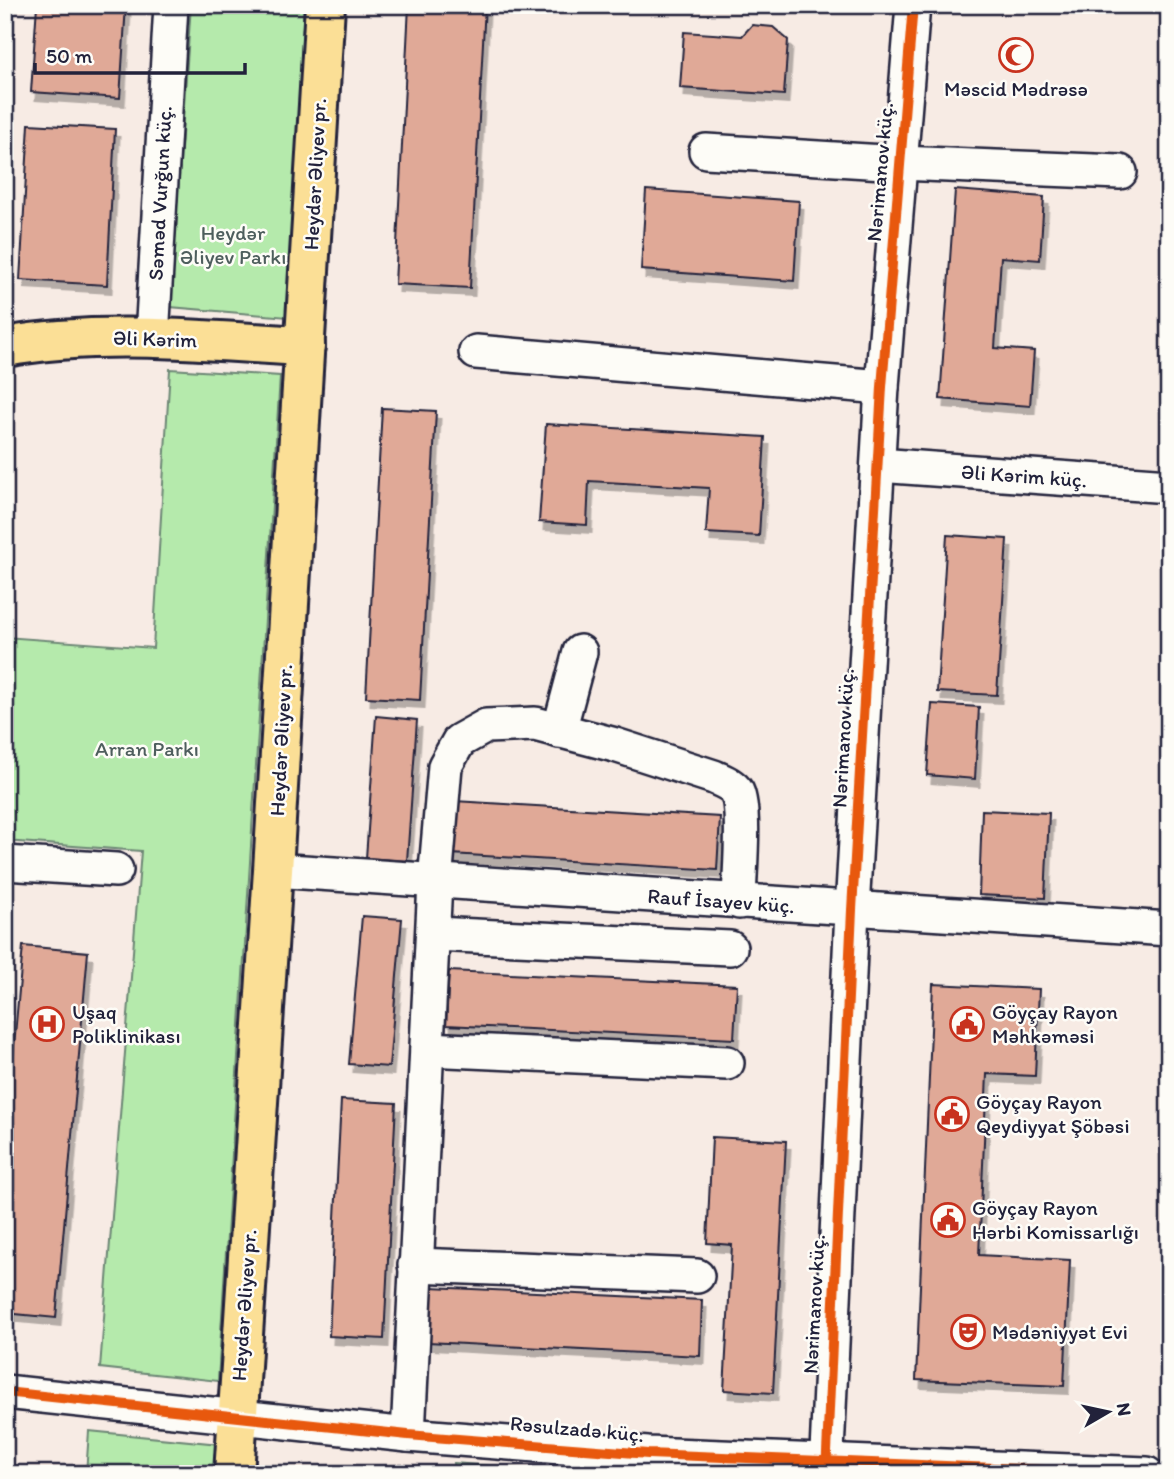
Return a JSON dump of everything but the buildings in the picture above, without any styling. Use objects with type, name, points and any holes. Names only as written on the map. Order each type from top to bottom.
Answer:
[{"type":"main road","name":"Heydər Əliyev pr.","points":[[234,1474],[325,5]]},
{"type":"main road","name":"Əli Kərim","points":[[5,347],[44,340],[85,337],[305,346]]},
{"type":"street","name":"Səməd Vurğun küç.","points":[[152,338],[171,5]]},
{"type":"street","name":"Nərimanov küç.","points":[[826,1468],[852,910],[882,387],[913,5]]},
{"type":"street","points":[[706,151],[900,163],[1120,172]]},
{"type":"street","points":[[476,352],[882,387]]},
{"type":"street","name":"Əli Kərim küç.","points":[[878,465],[1169,486]]},
{"type":"street","points":[[559,731],[580,652]]},
{"type":"street","points":[[408,1435],[435,882],[445,766],[459,741],[486,726],[535,724],[615,745],[729,784],[736,792],[741,814],[739,902]]},
{"type":"street","points":[[5,863],[116,870]]},
{"type":"street","name":"Rauf İsayev küç.","points":[[273,870],[1169,929]]},
{"type":"street","points":[[433,934],[730,948]]},
{"type":"street","points":[[427,1049],[727,1063]]},
{"type":"street","points":[[415,1265],[697,1276]]},
{"type":"street","name":"Rəsulzadə küç.","points":[[5,1392],[408,1435],[826,1468],[1147,1474]]},
{"type":"green space","name":"Heydər Əliyev Parkı","points":[[191,5],[304,5],[288,317],[170,307]]},
{"type":"green space","name":"Arran Parkı","points":[[170,369],[280,376],[218,1381],[100,1368],[141,851],[5,841],[5,637],[153,648]]},
{"type":"green space","points":[[89,1431],[219,1444],[216,1474],[86,1474]]},
{"type":"green space","points":[[454,1463],[583,1474],[454,1474]]},
{"type":"cycle path","points":[[826,1474],[852,910],[882,387],[913,5]]},
{"type":"cycle path","points":[[5,1392],[408,1435],[648,1454],[1147,1474]]},
{"type":"place","name":"Məscid Mədrəsə","points":[[1016,55]]},
{"type":"place","name":"Uşaq Poliklinikası","points":[[47,1024]]},
{"type":"place","name":"Göyçay Rayon Məhkəməsi","points":[[967,1024]]},
{"type":"place","name":"Göyçay Rayon Qeydiyyat Şöbəsi","points":[[952,1114]]},
{"type":"place","name":"Göyçay Rayon Hərbi Komissarlığı","points":[[948,1220]]},
{"type":"place","name":"Mədəniyyət Evi","points":[[968,1332]]}]
